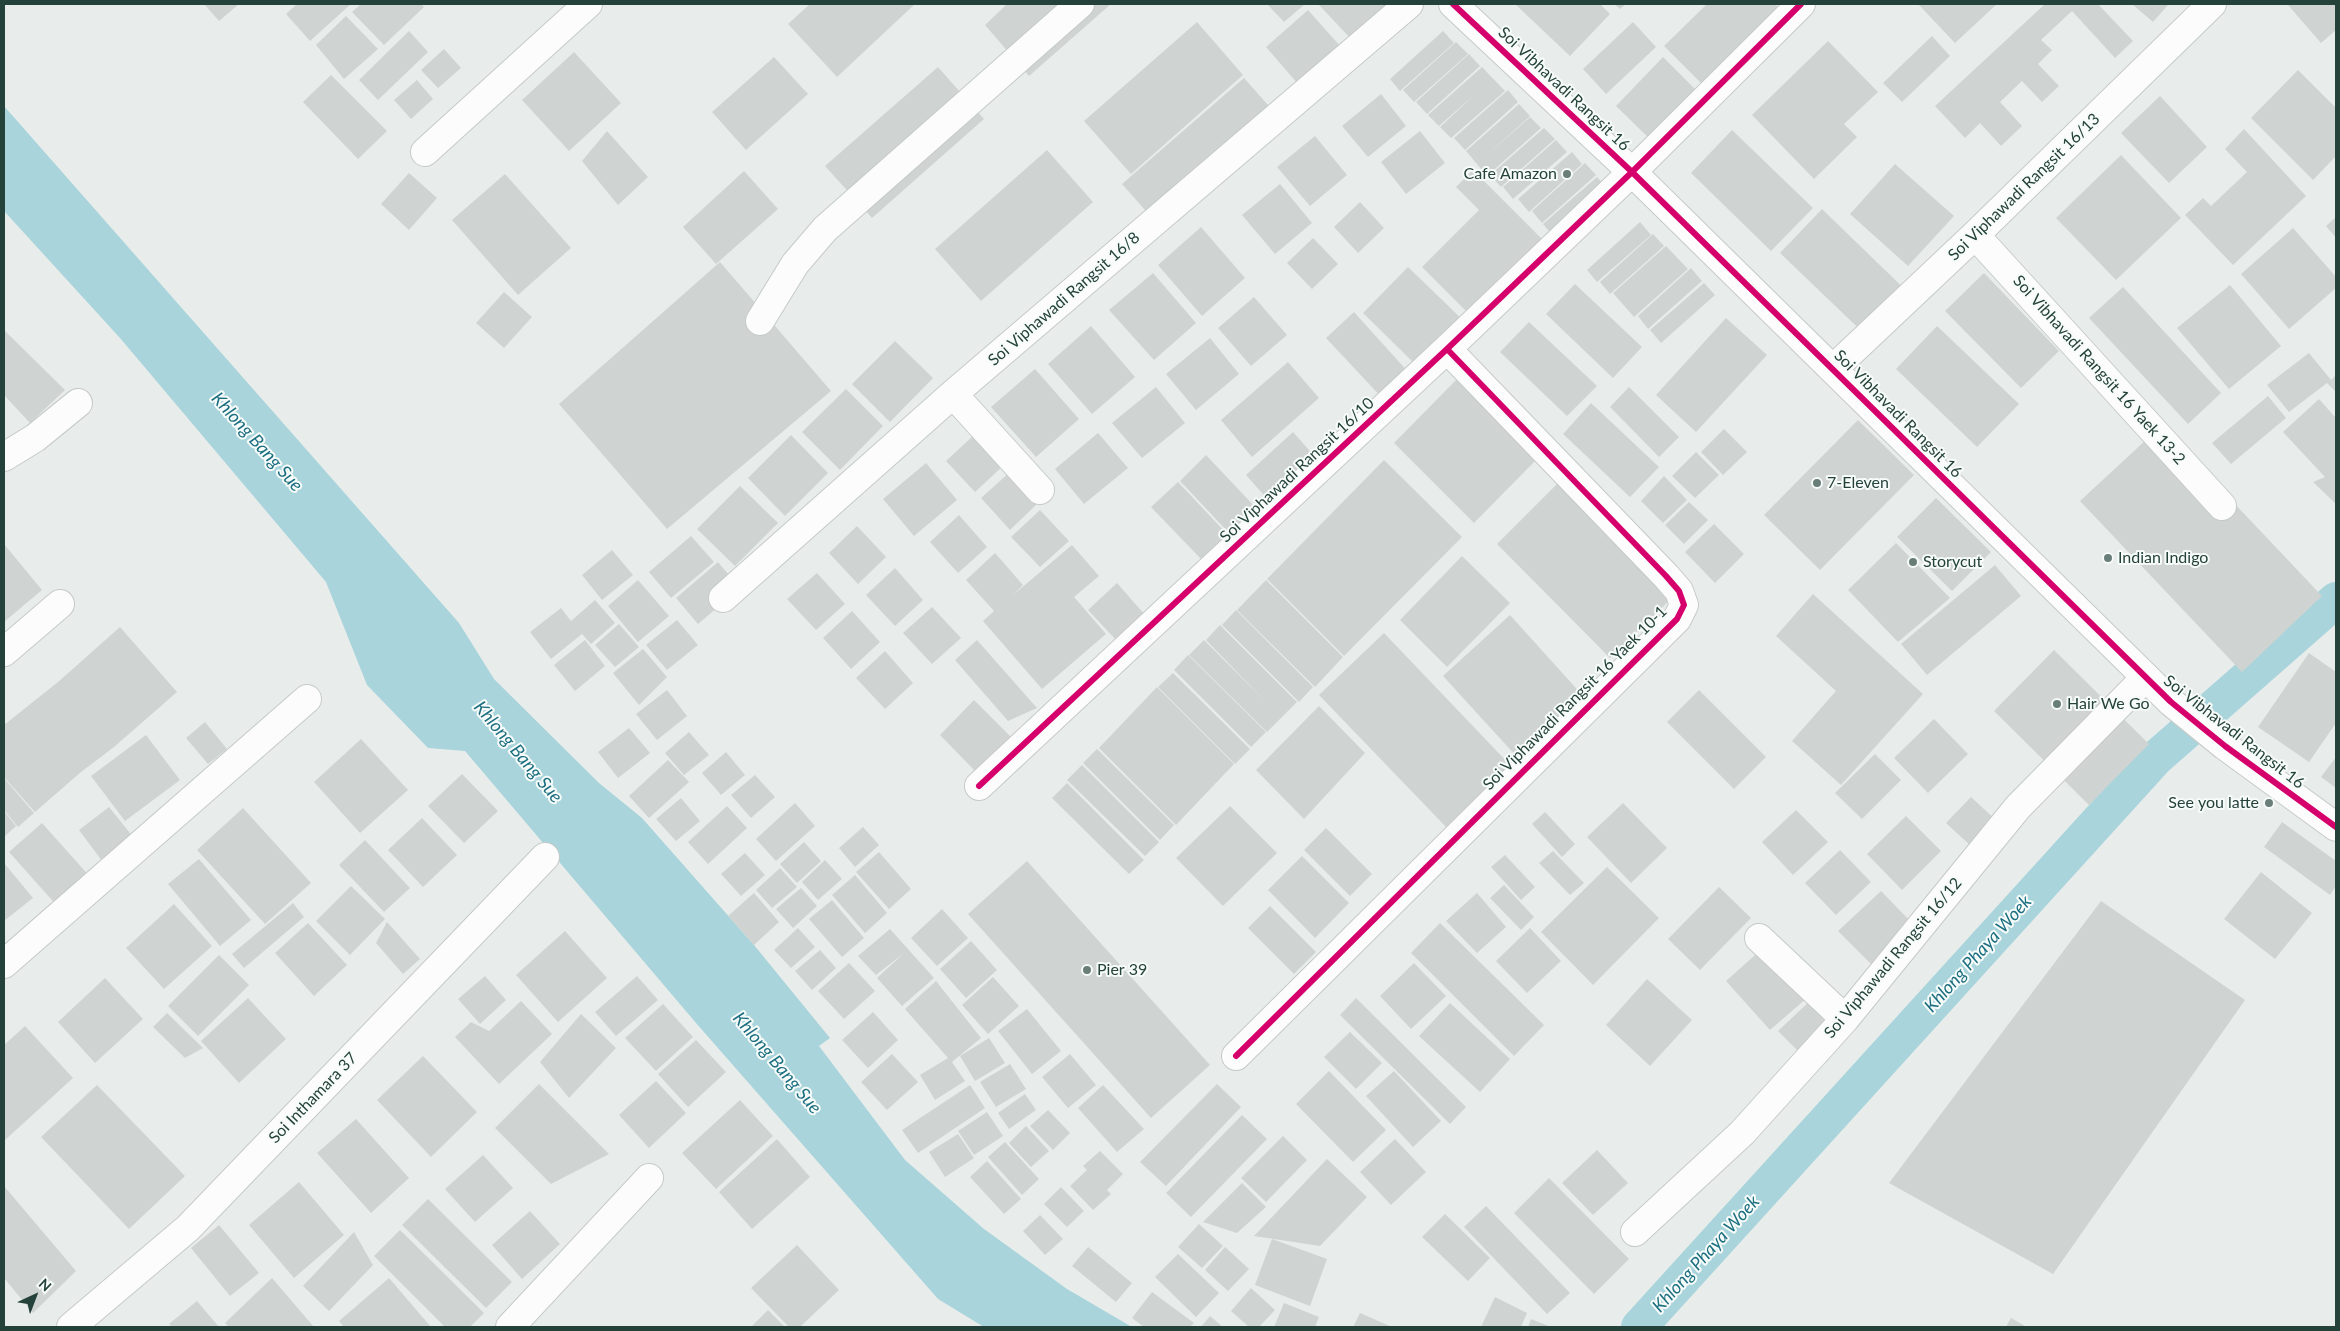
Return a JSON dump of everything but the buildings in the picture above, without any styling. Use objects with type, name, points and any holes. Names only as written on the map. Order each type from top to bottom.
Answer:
[{"type":"street","points":[[425,152],[588,4]]},
{"type":"street","points":[[760,321],[795,264],[825,229],[1080,4]]},
{"type":"street","name":"Soi Viphawadi Rangsit 16/8","points":[[723,598],[953,394],[1409,4]]},
{"type":"street","name":"Soi Vibhavadi Rangsit 16","points":[[1453,4],[1632,172],[2145,678],[2225,746],[2336,827]]},
{"type":"street","name":"Soi Viphawadi Rangsit 16/10","points":[[979,786],[1447,349],[1632,172],[1801,4]]},
{"type":"street","name":"Soi Viphawadi Rangsit 16/13","points":[[1833,369],[1975,235],[2212,4]]},
{"type":"street","name":"Soi Vibhavadi Rangsit 16 Yaek 13-2","points":[[1975,235],[2222,506]]},
{"type":"street","name":"Soi Viphawadi Rangsit 16 Yaek 10-1","points":[[1236,1056],[1676,618],[1684,605],[1679,592],[1666,576],[1447,349]]},
{"type":"street","points":[[953,394],[1040,490]]},
{"type":"street","points":[[4,457],[35,438],[78,403]]},
{"type":"street","points":[[4,652],[60,604]]},
{"type":"street","name":"Soi Viphawadi Rangsit 16/12","points":[[1635,1232],[1742,1133],[1845,1019],[2018,807],[2145,678]]},
{"type":"street","points":[[4,964],[307,700]]},
{"type":"street","name":"Soi Inthamara 37","points":[[71,1327],[188,1228],[545,857]]},
{"type":"street","points":[[1759,938],[1845,1019]]},
{"type":"street","points":[[510,1327],[649,1178]]},
{"type":"water","name":"Khlong Bang Sue","points":[[4,106],[459,623],[494,679],[599,783],[642,818],[754,945],[830,1038],[819,1046],[905,1160],[984,1229],[1067,1289],[1132,1327],[984,1327],[938,1299],[696,1023],[465,751],[428,748],[367,685],[326,582],[120,338],[4,211]]},
{"type":"waterway","name":"Khlong Phaya Woek","points":[[1639,1327],[2156,758],[2336,600]]},
{"type":"cycle path","points":[[1453,4],[1632,172],[2171,702],[2225,746],[2336,827]]},
{"type":"cycle path","points":[[979,786],[1447,349],[1632,172],[1801,4]]},
{"type":"cycle path","points":[[1236,1056],[1677,619],[1684,605],[1679,591],[1666,576],[1447,349]]},
{"type":"place","name":"Cafe Amazon","points":[[1567,174]]},
{"type":"place","name":"7-Eleven","points":[[1817,483]]},
{"type":"place","name":"Indian Indigo","points":[[2108,558]]},
{"type":"place","name":"Storycut","points":[[1913,562]]},
{"type":"place","name":"Hair We Go","points":[[2057,704]]},
{"type":"place","name":"See you latte","points":[[2269,803]]},
{"type":"place","name":"Pier 39","points":[[1087,970]]}]
